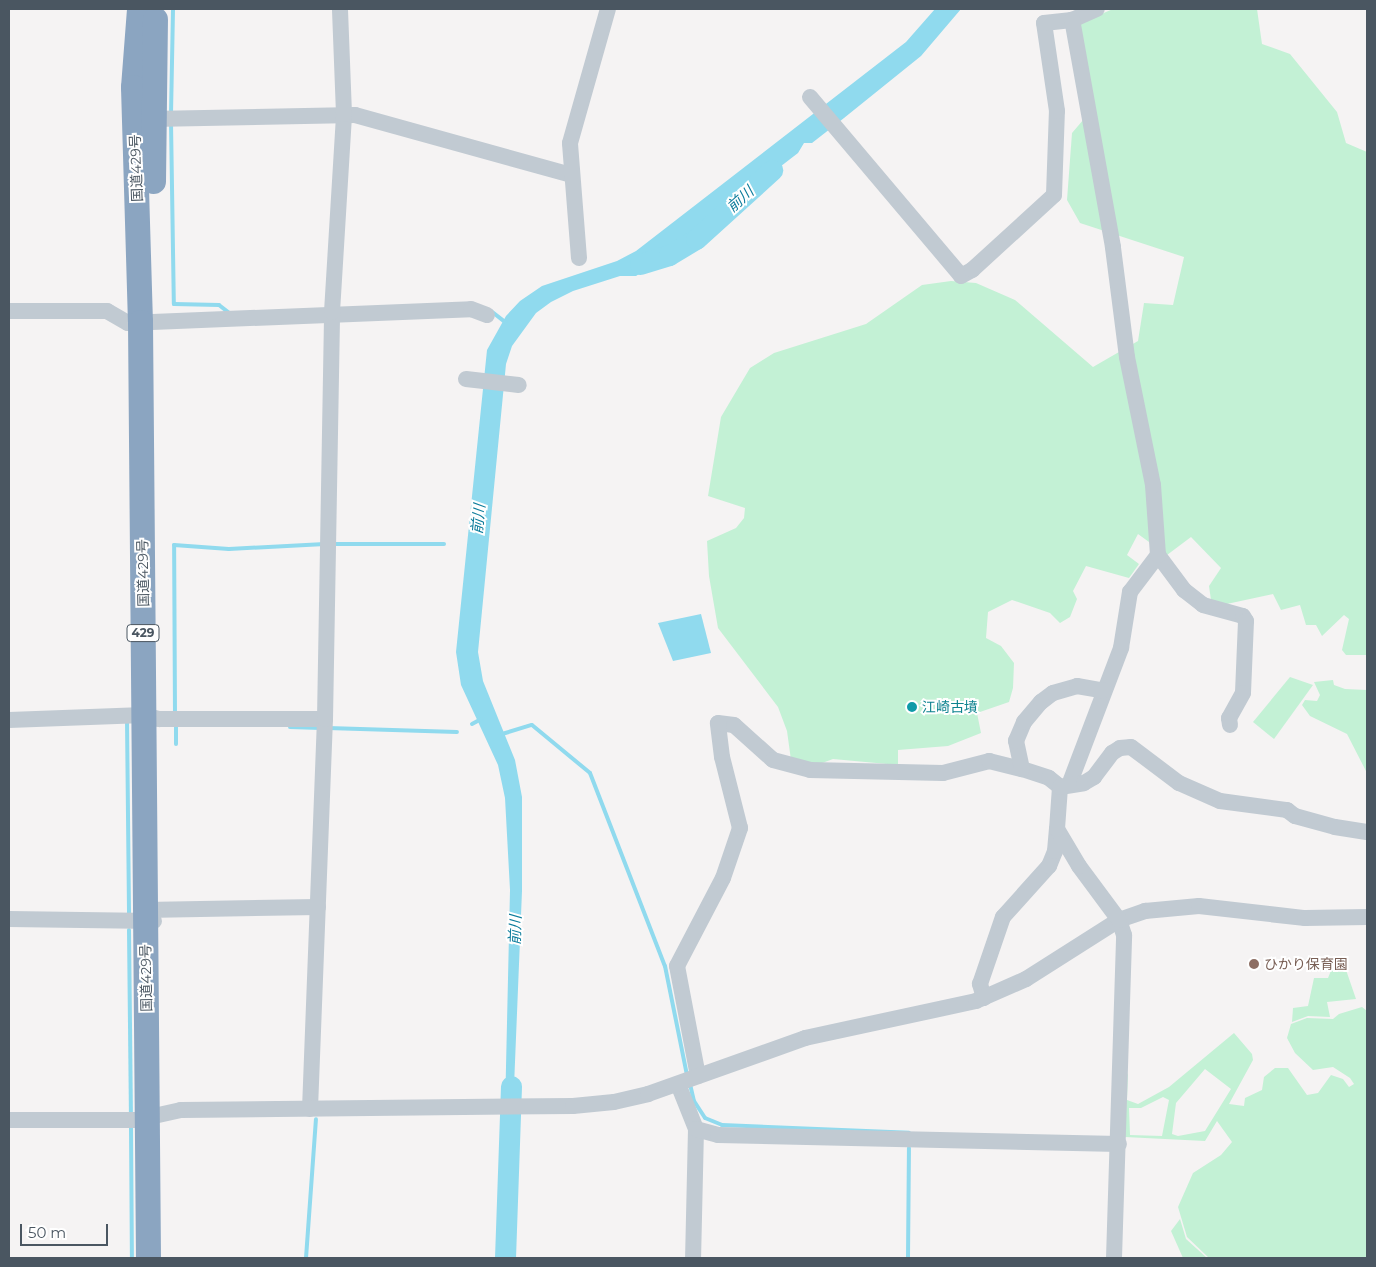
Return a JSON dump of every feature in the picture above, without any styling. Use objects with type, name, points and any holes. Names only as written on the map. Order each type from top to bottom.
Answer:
[{"type":"highway","name":"国道429号","points":[[139,9],[133,87],[148,321],[164,718],[153,916],[156,1116],[164,1258]]},
{"type":"highway","name":"国道429号","points":[[148,321],[165,119],[156,9]]},
{"type":"highway","name":"国道429号","points":[[148,1258],[156,1116]]},
{"type":"street","points":[[310,1109],[325,724],[332,312],[344,114],[340,9]]},
{"type":"street","points":[[579,258],[570,143],[608,9]]},
{"type":"street","points":[[811,99],[961,276],[972,270],[1054,195],[1057,111],[1044,23],[1072,20],[1097,9]]},
{"type":"street","points":[[1072,20],[1113,247],[1127,357],[1153,485],[1158,555],[1184,590],[1203,605],[1243,616],[1246,621],[1243,693],[1229,718],[1230,725]]},
{"type":"street","points":[[165,119],[344,114],[572,175]]},
{"type":"street","points":[[9,311],[107,311],[128,322],[332,312],[471,309],[487,315]]},
{"type":"street","points":[[468,380],[517,385]]},
{"type":"street","points":[[984,998],[980,984],[1003,917],[1049,866],[1055,851],[1065,786],[1121,648],[1130,592],[1158,555]]},
{"type":"street","points":[[1022,769],[1016,741],[1024,722],[1041,702],[1053,692],[1077,686],[1104,691]]},
{"type":"street","points":[[9,720],[164,718],[325,724]]},
{"type":"street","points":[[693,1258],[696,1130],[688,1080],[678,966],[723,878],[740,828],[722,757],[718,723],[734,726],[773,760],[810,770],[943,773],[989,761],[1022,769],[1049,778],[1065,786],[1084,783],[1094,777],[1112,753],[1120,748],[1132,747],[1179,783],[1229,804],[1287,810],[1295,816],[1335,827],[1367,832]]},
{"type":"street","points":[[1057,829],[1079,866],[1119,920],[1124,935],[1114,1258]]},
{"type":"street","points":[[9,1120],[156,1116],[181,1110],[492,1107],[614,1102],[688,1080],[805,1038],[984,998],[1026,979],[1119,920],[1160,908],[1187,906],[1305,918],[1367,917]]},
{"type":"street","points":[[9,919],[153,916],[318,907]]},
{"type":"street","points":[[696,1130],[718,1135],[1119,1144]]},
{"type":"green space","points":[[1113,9],[1257,9],[1262,44],[1290,54],[1337,112],[1346,143],[1367,152],[1367,655],[1346,655],[1342,650],[1349,619],[1344,615],[1322,636],[1316,625],[1306,625],[1300,605],[1281,610],[1273,594],[1222,605],[1211,600],[1209,586],[1221,568],[1191,537],[1167,555],[1138,534],[1127,555],[1139,564],[1129,578],[1086,566],[1073,591],[1077,599],[1070,617],[1060,623],[1050,613],[1012,600],[988,612],[986,638],[1001,646],[1014,663],[1013,688],[1009,702],[977,713],[981,733],[948,746],[898,750],[898,765],[833,759],[814,766],[791,760],[787,731],[778,707],[718,628],[709,576],[707,541],[736,528],[744,518],[745,508],[708,496],[721,417],[750,368],[774,353],[866,324],[922,285],[951,281],[976,283],[1015,300],[1093,367],[1138,341],[1144,303],[1173,305],[1184,257],[1080,223],[1067,200],[1072,133],[1095,106],[1078,24]]},
{"type":"green space","points":[[1290,677],[1313,685],[1274,739],[1253,722]]},
{"type":"green space","points":[[1333,680],[1334,685],[1345,689],[1367,690],[1367,773],[1347,734],[1310,716],[1302,705],[1305,700],[1317,701],[1320,695],[1314,682]]},
{"type":"green space","points":[[1345,967],[1356,999],[1327,1002],[1330,1017],[1308,1016],[1292,1022],[1293,1008],[1308,1006],[1314,978],[1328,978],[1332,968]]},
{"type":"green space","points":[[1362,1007],[1367,1011],[1367,1258],[1209,1258],[1187,1237],[1178,1207],[1193,1173],[1221,1155],[1232,1142],[1217,1121],[1205,1141],[1125,1137],[1126,1077],[1128,1073],[1127,1100],[1138,1104],[1169,1087],[1234,1033],[1252,1054],[1253,1060],[1229,1104],[1244,1106],[1245,1098],[1262,1090],[1264,1077],[1275,1068],[1288,1068],[1307,1095],[1318,1093],[1331,1075],[1343,1079],[1349,1087],[1354,1084],[1350,1078],[1333,1067],[1313,1070],[1295,1053],[1287,1038],[1291,1024],[1307,1018],[1333,1019],[1339,1014]],"holes":[[[1205,1069],[1231,1089],[1205,1131],[1178,1136],[1172,1134],[1176,1103]],[[1163,1097],[1169,1100],[1162,1136],[1130,1135],[1129,1108],[1141,1108]]]},
{"type":"green space","points":[[1180,1219],[1186,1239],[1207,1258],[1183,1258],[1171,1231]]},
{"type":"water","points":[[935,9],[961,9],[921,56],[844,118],[812,143],[804,143],[798,153],[636,276],[620,276],[573,291],[551,302],[536,313],[512,346],[506,364],[478,652],[483,681],[515,760],[522,797],[522,891],[513,1111],[505,1111],[510,890],[505,798],[498,765],[461,685],[456,652],[487,350],[506,316],[520,301],[542,286],[617,261],[636,251],[906,42]]},
{"type":"water","points":[[701,614],[711,653],[673,661],[658,623]]},
{"type":"waterway","points":[[171,114],[173,9]]},
{"type":"waterway","points":[[171,123],[174,304],[219,305],[232,315]]},
{"type":"waterway","name":"前川","points":[[640,264],[669,255],[696,239],[772,170]]},
{"type":"waterway","points":[[491,311],[505,322]]},
{"type":"waterway","points":[[175,714],[174,545],[229,549],[325,544]]},
{"type":"waterway","points":[[332,544],[444,544]]},
{"type":"waterway","points":[[472,724],[481,719]]},
{"type":"waterway","points":[[127,720],[129,914]]},
{"type":"waterway","points":[[176,724],[176,744]]},
{"type":"waterway","points":[[502,734],[532,725],[590,773],[665,966],[687,1075]]},
{"type":"waterway","points":[[290,727],[321,728]]},
{"type":"waterway","points":[[328,728],[457,732]]},
{"type":"waterway","points":[[129,930],[131,1113]]},
{"type":"waterway","points":[[690,1084],[694,1101],[705,1118],[722,1125],[909,1133]]},
{"type":"waterway","name":"前川","points":[[505,1258],[511,1086]]},
{"type":"waterway","points":[[306,1258],[316,1119]]},
{"type":"waterway","points":[[131,1128],[132,1258]]},
{"type":"waterway","points":[[908,1258],[909,1148]]},
{"type":"place","name":"江崎古墳","points":[[912,707]]},
{"type":"place","name":"ひかり保育園","points":[[1254,964]]}]
